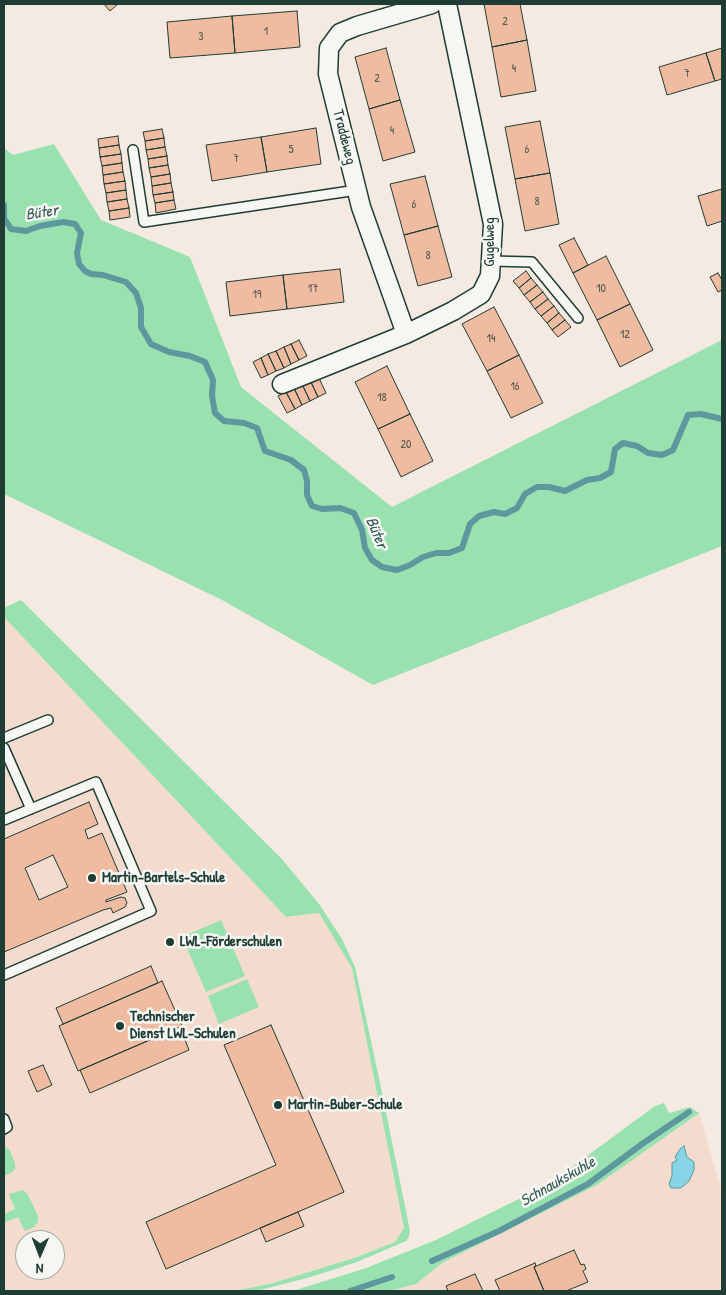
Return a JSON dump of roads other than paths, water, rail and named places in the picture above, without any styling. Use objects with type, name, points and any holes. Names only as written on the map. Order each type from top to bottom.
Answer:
[{"type":"street","name":"Traddeweg","points":[[406,334],[357,190],[328,74],[329,48],[340,33],[356,26],[432,4]]},
{"type":"street","name":"Gugelweg","points":[[282,384],[406,334],[453,311],[481,294],[490,276],[493,224],[447,4]]},
{"type":"lane","points":[[133,150],[144,222],[357,190]]},
{"type":"lane","points":[[491,261],[532,262],[578,318]]},
{"type":"lane","points":[[4,738],[48,720]]},
{"type":"lane","points":[[4,748],[31,809]]},
{"type":"lane","points":[[4,820],[96,782],[151,911],[4,975]]},
{"type":"lane","points":[[4,1119],[7,1127],[4,1129]]},
{"type":"water","points":[[684,1146],[687,1157],[694,1162],[694,1170],[689,1181],[681,1188],[671,1188],[669,1184],[672,1176],[672,1163],[677,1160],[675,1157]]},
{"type":"waterway","name":"Büter","points":[[4,205],[4,218],[11,229],[26,231],[40,226],[63,222],[75,224],[81,233],[77,253],[79,264],[85,271],[126,282],[136,293],[141,308],[141,327],[151,344],[169,352],[190,356],[205,362],[213,380],[212,396],[215,413],[224,421],[244,423],[257,428],[265,451],[291,460],[304,470],[307,481],[307,495],[312,506],[322,509],[340,508],[354,513],[362,530],[365,548],[372,560],[382,567],[397,570],[423,557],[436,553],[449,553],[462,548],[470,524],[479,516],[494,512],[505,514],[517,508],[525,494],[537,487],[549,487],[565,491],[587,480],[600,478],[611,472],[615,449],[623,443],[637,446],[648,453],[662,455],[673,450],[688,415],[701,414],[722,419]]},
{"type":"waterway","name":"Schnaukskuhle","points":[[432,1261],[499,1231],[588,1184],[689,1112]]},
{"type":"waterway","name":"Schnaukskuhle","points":[[350,1291],[392,1277]]},
{"type":"place","name":"Martin-Bartels-Schule","points":[[92,878]]},
{"type":"place","name":"LWL-Förderschulen","points":[[170,942]]},
{"type":"place","name":"Technischer Dienst LWL-Schulen","points":[[120,1026]]},
{"type":"place","name":"Martin-Buber-Schule","points":[[278,1105]]}]
